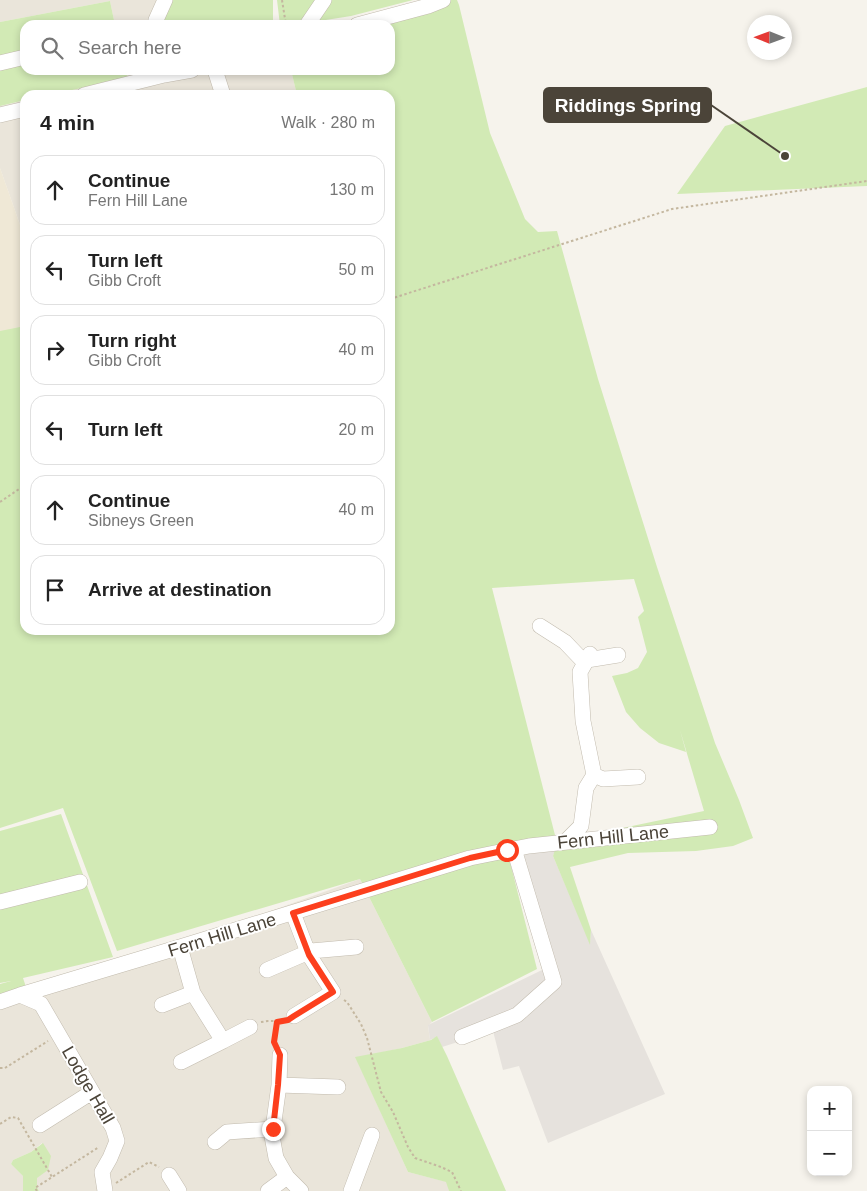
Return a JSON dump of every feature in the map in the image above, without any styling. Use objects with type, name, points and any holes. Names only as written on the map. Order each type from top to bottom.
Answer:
[{"type":"street","points":[[156,20],[165,0]]},
{"type":"street","points":[[310,20],[324,0]]},
{"type":"street","points":[[376,20],[428,6],[442,0]]},
{"type":"street","points":[[0,64],[20,59]]},
{"type":"street","points":[[102,90],[157,75]]},
{"type":"street","points":[[217,75],[222,90]]},
{"type":"street","points":[[0,115],[20,110]]},
{"type":"street","points":[[540,626],[587,659],[618,655]]},
{"type":"street","points":[[565,842],[581,826],[586,788],[594,775],[582,721],[580,672],[587,659]]},
{"type":"street","points":[[594,775],[603,779],[638,776]]},
{"type":"street","name":"Fern Hill Lane","points":[[0,1002],[470,858],[514,849],[565,842],[710,827]]},
{"type":"street","points":[[462,1037],[517,1016],[554,982],[514,849]]},
{"type":"street","points":[[0,902],[69,881]]},
{"type":"street","points":[[293,913],[308,953],[333,992],[294,1016]]},
{"type":"street","points":[[180,947],[192,993],[223,1041]]},
{"type":"street","points":[[267,970],[311,951],[356,947]]},
{"type":"street","points":[[162,1004],[192,993]]},
{"type":"street","name":"Lodge Hall","points":[[20,995],[41,1004],[113,1128],[117,1141],[102,1172],[105,1191]]},
{"type":"street","points":[[181,1062],[253,1025]]},
{"type":"street","points":[[280,1055],[272,1136],[276,1158],[287,1177],[301,1191]]},
{"type":"street","points":[[278,1085],[338,1087]]},
{"type":"street","points":[[40,1125],[92,1092]]},
{"type":"street","points":[[215,1142],[227,1132],[273,1129]]},
{"type":"street","points":[[351,1191],[372,1136]]},
{"type":"street","points":[[168,1174],[178,1191]]},
{"type":"street","points":[[268,1191],[287,1177]]},
{"type":"path","points":[[282,0],[285,20]]},
{"type":"path","points":[[395,297],[672,208],[867,181]]},
{"type":"path","points":[[0,502],[20,488]]},
{"type":"path","points":[[333,992],[347,1002],[361,1024],[367,1038],[381,1092],[393,1112],[408,1147],[415,1158],[452,1172],[461,1191]]},
{"type":"path","points":[[253,1025],[268,1021],[288,1020],[294,1016]]},
{"type":"path","points":[[277,1022],[274,1042],[280,1055]]},
{"type":"path","points":[[0,1068],[5,1068],[58,1034]]},
{"type":"path","points":[[0,1124],[11,1117],[18,1118],[52,1177]]},
{"type":"path","points":[[37,1191],[35,1188],[116,1137]]},
{"type":"path","points":[[105,1191],[149,1162],[168,1174]]},
{"type":"shaded area","points":[[0,0],[171,0],[164,20],[114,20],[110,1],[0,22]]},
{"type":"shaded area","points":[[127,75],[292,75],[296,90],[72,90],[128,78]]},
{"type":"shaded area","points":[[20,101],[20,225],[0,168],[0,106]]},
{"type":"shaded area","points":[[0,168],[20,225],[20,468],[0,475]]},
{"type":"shaded area","points":[[558,843],[553,856],[590,943],[591,930],[665,1094],[548,1143],[519,1066],[503,1070],[493,1031],[442,1047],[437,1037],[430,1040],[428,1025],[542,970],[512,866],[512,857]]},
{"type":"shaded area","points":[[360,879],[432,1022],[428,1026],[431,1040],[356,1058],[408,1172],[447,1182],[449,1191],[39,1191],[36,1177],[42,1143],[31,1152],[13,1160],[11,1164],[23,1176],[23,1191],[0,1191],[0,1008]]},
{"type":"green space","points":[[171,0],[273,0],[273,20],[164,20]]},
{"type":"green space","points":[[277,0],[413,0],[351,16],[326,20],[279,20]]},
{"type":"green space","points":[[445,0],[457,0],[490,133],[525,219],[538,232],[557,231],[598,379],[657,567],[715,743],[753,838],[733,846],[696,851],[628,853],[570,867],[591,930],[590,945],[553,856],[557,843],[507,850],[537,969],[432,1022],[360,879],[117,951],[63,808],[0,828],[0,331],[20,327],[20,635],[395,635],[395,90],[296,90],[292,75],[395,75],[395,20],[381,20]],"holes":[[[634,579],[644,611],[638,617],[647,652],[638,668],[627,673],[612,676],[626,712],[640,728],[659,743],[686,752],[680,730],[704,811],[560,841],[556,839],[492,588]]]},
{"type":"green space","points":[[110,1],[114,20],[20,20],[20,75],[127,75],[128,78],[72,90],[20,90],[20,101],[0,106],[0,22]]},
{"type":"green space","points":[[867,87],[867,186],[677,194],[725,126]]},
{"type":"green space","points":[[61,814],[113,957],[23,978],[26,987],[0,994],[0,984],[11,981],[0,983],[0,831]]},
{"type":"green space","points":[[437,1036],[506,1191],[449,1191],[446,1182],[408,1172],[355,1057],[402,1048],[431,1040]]},
{"type":"green space","points":[[43,1143],[51,1156],[48,1170],[37,1178],[39,1191],[23,1191],[23,1176],[11,1164],[13,1160],[31,1152]]},
{"type":"place","name":"Riddings Spring","points":[[785,156]]},
{"type":"route","points":[[273,1129],[280,1055],[274,1042],[277,1022],[288,1020],[333,992],[309,955],[293,913],[470,858],[507,850]]}]
